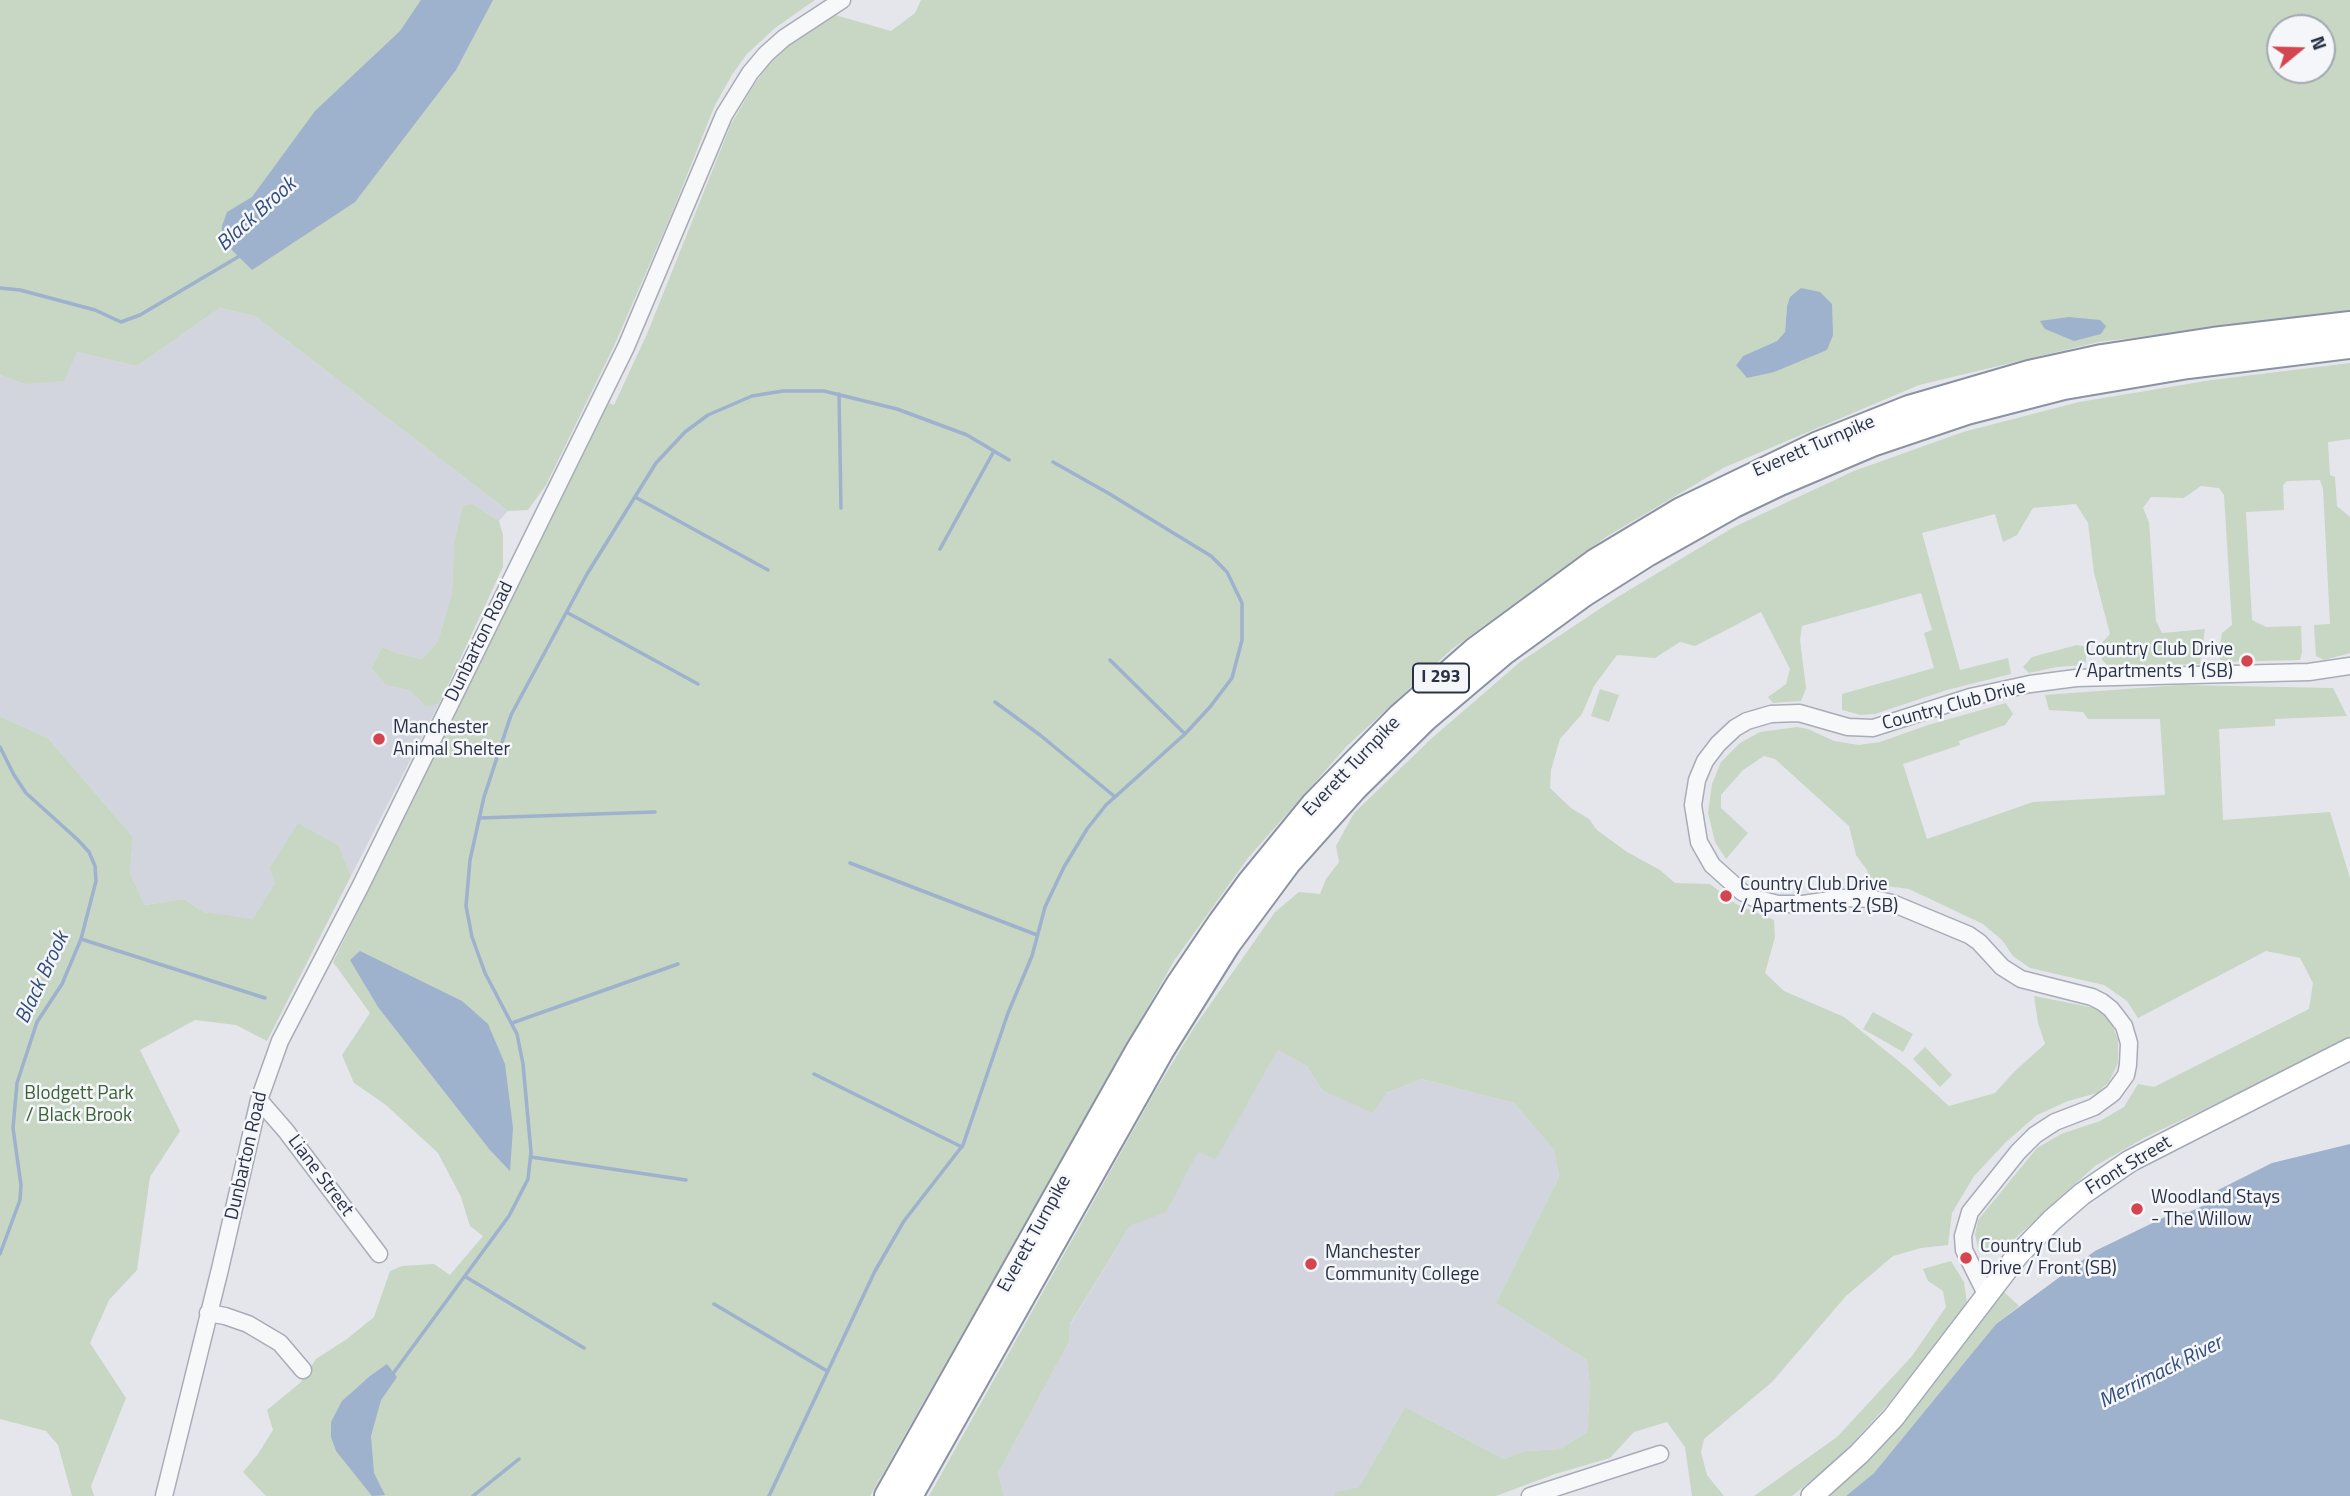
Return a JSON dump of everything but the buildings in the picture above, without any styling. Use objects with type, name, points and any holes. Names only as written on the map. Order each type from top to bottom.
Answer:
[{"type":"highway","name":"Everett Turnpike","points":[[887,1496],[1139,1049],[1220,923],[1313,805],[1400,716],[1475,650],[1565,582],[1681,510],[1816,445],[1909,408],[2029,373],[2102,357],[2350,324]]},
{"type":"highway","name":"Everett Turnpike","points":[[910,1496],[1161,1051],[1200,986],[1236,934],[1288,863],[1355,788],[1426,718],[1503,653],[1584,594],[1669,542],[1780,483],[1884,440],[1967,412],[2064,387],[2188,366],[2350,346]]},
{"type":"main road","name":"Front Street","points":[[1812,1496],[1859,1454],[1893,1418],[1986,1294],[2017,1256],[2052,1220],[2110,1173],[2350,1049]]},
{"type":"street","name":"Dunbarton Road","points":[[164,1496],[259,1100],[280,1041],[366,874],[626,347],[724,115],[750,72],[766,54],[784,38],[842,0]]},
{"type":"street","name":"Country Club Drive","points":[[1986,1294],[1964,1250],[1963,1236],[1970,1212],[2035,1135],[2055,1122],[2094,1107],[2113,1093],[2126,1075],[2129,1065],[2129,1043],[2124,1026],[2102,1002],[2021,979],[2002,967],[1969,935],[1892,903],[1874,899],[1844,898],[1802,904],[1778,904],[1742,892],[1721,875],[1704,854],[1699,842],[1693,804],[1697,780],[1705,761],[1735,728],[1772,714],[1799,713],[1848,727],[1873,728],[1970,697],[2030,684],[2076,678],[2283,674],[2326,671],[2350,666]]},
{"type":"street","name":"Liane Street","points":[[259,1100],[286,1131],[379,1254]]},
{"type":"street","points":[[208,1313],[225,1315],[259,1330],[290,1352],[303,1370]]},
{"type":"street","points":[[1530,1496],[1660,1454]]},
{"type":"shaded area","points":[[220,308],[255,316],[508,511],[499,521],[473,504],[454,545],[452,593],[438,641],[422,659],[382,647],[371,668],[386,685],[409,690],[426,707],[439,704],[351,876],[339,846],[275,883],[253,920],[204,912],[184,899],[145,905],[130,874],[133,837],[48,738],[0,716],[0,375],[25,384],[77,352],[137,366]]},
{"type":"shaded area","name":"Manchester Community College","points":[[1278,1050],[1307,1066],[1322,1090],[1386,1093],[1422,1079],[1514,1103],[1554,1150],[1559,1177],[1496,1303],[1587,1360],[1590,1388],[1587,1432],[1560,1449],[1525,1451],[1504,1459],[1405,1407],[1359,1487],[1334,1492],[1335,1496],[1004,1496],[998,1473],[1069,1342],[1070,1325],[1130,1226],[1166,1211],[1198,1151],[1216,1158]]},
{"type":"green space","points":[[0,0],[815,0],[775,28],[747,54],[733,73],[715,105],[614,346],[546,485],[528,510],[508,511],[255,316],[220,308],[137,366],[77,352],[64,381],[25,384],[0,375]]},
{"type":"green space","points":[[921,0],[2350,0],[2350,311],[2099,342],[1919,385],[1723,468],[1606,537],[1452,649],[1347,746],[1248,858],[1174,961],[870,1496],[266,1496],[243,1472],[273,1430],[267,1410],[300,1383],[316,1359],[374,1317],[390,1271],[402,1266],[434,1264],[450,1275],[483,1236],[470,1226],[461,1197],[438,1153],[386,1105],[354,1083],[342,1055],[370,1013],[333,962],[609,403],[614,405],[647,334],[731,124],[754,85],[768,65],[791,43],[835,15],[891,31],[915,13]],"holes":[[[1787,307],[1827,350],[1747,378],[1736,364],[1743,356],[1777,341],[1785,332]]]},
{"type":"green space","points":[[2350,363],[2350,439],[2328,442],[2330,475],[2335,477],[2337,506],[2350,517],[2350,653],[2324,660],[2316,656],[2314,625],[2330,624],[2323,489],[2320,480],[2287,481],[2283,485],[2284,510],[2246,512],[2252,620],[2266,627],[2301,626],[2300,660],[2222,662],[2218,656],[2222,633],[2232,625],[2224,495],[2219,488],[2201,486],[2184,498],[2151,497],[2143,508],[2149,522],[2156,621],[2162,633],[2205,629],[2200,664],[2110,667],[2102,660],[2100,645],[2110,634],[2094,573],[2088,523],[2076,504],[2033,508],[2017,535],[2003,542],[1995,514],[1922,533],[1960,670],[2008,658],[2011,674],[1947,690],[1875,714],[1861,715],[1842,710],[1842,694],[1934,668],[1924,633],[1932,630],[1921,593],[1802,626],[1800,640],[1806,688],[1801,701],[1773,703],[1768,697],[1786,684],[1790,669],[1761,612],[1695,646],[1680,642],[1655,658],[1617,655],[1594,686],[1582,714],[1560,739],[1551,770],[1550,788],[1571,808],[1589,819],[1597,830],[1627,852],[1660,870],[1675,883],[1710,884],[1736,904],[1774,920],[1775,937],[1765,973],[1784,991],[1844,1017],[1949,1106],[1995,1093],[2045,1044],[2038,1023],[2034,996],[2095,1008],[2109,1017],[2118,1040],[2118,1063],[2109,1082],[2097,1093],[2068,1101],[2037,1115],[2006,1142],[1974,1176],[1952,1213],[1948,1245],[1921,1248],[1893,1256],[1846,1296],[1772,1382],[1704,1439],[1701,1452],[1707,1475],[1724,1496],[1692,1496],[1685,1447],[1667,1422],[1634,1432],[1610,1458],[1555,1474],[1496,1496],[1335,1496],[1334,1492],[1359,1487],[1405,1407],[1504,1459],[1525,1451],[1560,1449],[1587,1432],[1590,1388],[1587,1360],[1496,1303],[1559,1177],[1554,1150],[1514,1103],[1422,1079],[1386,1093],[1373,1113],[1322,1090],[1307,1066],[1278,1050],[1216,1159],[1198,1152],[1166,1212],[1130,1226],[1070,1324],[1069,1342],[998,1473],[1004,1496],[929,1496],[1154,1093],[1195,1026],[1275,912],[1299,892],[1320,894],[1326,879],[1339,862],[1336,846],[1354,813],[1432,738],[1520,662],[1616,598],[1734,527],[1854,471],[1963,432],[2079,402],[2212,380]]},
{"type":"green space","points":[[473,504],[499,521],[503,535],[503,567],[439,704],[426,707],[409,690],[386,685],[371,668],[382,647],[422,659],[438,641],[452,593],[454,545],[463,506]]},
{"type":"green space","points":[[2077,645],[2086,647],[2086,662],[2082,665],[2029,673],[2023,667],[2032,657]]},
{"type":"green space","points":[[2180,685],[2333,688],[2347,716],[2275,719],[2275,726],[2219,729],[2223,820],[2330,812],[2350,878],[2350,1037],[2144,1138],[2095,1166],[1999,1253],[1986,1255],[1978,1247],[1975,1235],[1978,1220],[2037,1148],[2061,1134],[2100,1121],[2124,1107],[2138,1084],[2154,1087],[2309,1009],[2313,983],[2300,958],[2266,951],[2138,1018],[2127,1001],[2104,985],[2030,968],[2013,956],[2002,940],[1983,924],[1909,889],[1870,884],[1867,870],[1856,855],[1849,826],[1775,759],[1764,756],[1743,770],[1721,795],[1721,808],[1748,833],[1726,859],[1715,842],[1708,813],[1712,784],[1721,762],[1740,743],[1760,732],[1797,727],[1834,741],[1859,745],[1880,742],[2006,703],[2013,714],[2005,725],[1959,741],[1960,745],[1903,764],[1927,839],[2033,802],[2165,795],[2160,719],[2088,719],[2083,712],[2049,710],[2045,695]]},
{"type":"green space","points":[[1600,689],[1619,695],[1609,722],[1591,716]]},
{"type":"green space","name":"Blodgett Park / Black Brook","points":[[0,716],[48,738],[133,837],[130,874],[145,905],[184,899],[204,912],[253,919],[275,883],[270,868],[298,823],[339,846],[351,876],[267,1041],[236,1025],[195,1020],[140,1050],[180,1131],[150,1177],[137,1270],[109,1300],[90,1343],[126,1398],[91,1486],[94,1496],[72,1496],[58,1445],[46,1431],[0,1419]]},
{"type":"green space","points":[[1873,1012],[1913,1034],[1903,1052],[1863,1029]]},
{"type":"green space","points":[[1925,1047],[1952,1075],[1940,1087],[1913,1059]]},
{"type":"green space","points":[[1951,1261],[1964,1282],[1967,1303],[1890,1402],[1839,1458],[1792,1496],[1754,1496],[1837,1437],[1912,1356],[1946,1307],[1943,1291],[1928,1281],[1923,1269]]},
{"type":"green space","points":[[2003,1291],[2019,1306],[1996,1324],[1874,1473],[1846,1496],[1826,1496]]},
{"type":"water","points":[[421,0],[493,0],[456,70],[355,202],[252,270],[221,239],[227,212],[252,197],[315,111],[400,31]]},
{"type":"water","points":[[1801,288],[1820,292],[1832,304],[1833,335],[1827,350],[1774,372],[1747,378],[1736,365],[1743,356],[1777,341],[1785,332],[1790,297]]},
{"type":"water","points":[[2069,317],[2100,320],[2106,326],[2101,334],[2074,341],[2045,329],[2040,321]]},
{"type":"water","points":[[360,951],[462,1001],[488,1024],[505,1064],[513,1128],[510,1171],[490,1150],[378,1007],[350,960]]},
{"type":"water","name":"Merrimack River","points":[[2350,1144],[2350,1496],[1846,1496],[1874,1473],[1996,1324],[2095,1251],[2171,1214],[2189,1212],[2207,1204],[2218,1190],[2272,1163]]},
{"type":"water","points":[[387,1364],[397,1377],[381,1400],[371,1436],[374,1473],[385,1495],[372,1496],[336,1451],[331,1437],[331,1422],[342,1401]]},
{"type":"waterway","name":"Black Brook","points":[[0,288],[20,290],[95,310],[121,322],[140,315],[243,254]]},
{"type":"waterway","points":[[392,1375],[509,1216],[528,1179],[531,1152],[523,1064],[517,1034],[485,973],[472,937],[466,906],[470,860],[484,797],[511,715],[587,574],[656,463],[685,432],[708,415],[752,396],[783,391],[824,391],[897,409],[967,435],[1009,460]]},
{"type":"waterway","points":[[839,394],[841,508]]},
{"type":"waterway","points":[[940,549],[994,451]]},
{"type":"waterway","points":[[769,1496],[875,1271],[904,1221],[963,1145],[1008,1013],[1032,956],[1045,907],[1064,867],[1087,829],[1106,805],[1185,734],[1232,678],[1242,640],[1242,603],[1227,572],[1211,556],[1053,462]]},
{"type":"waterway","points":[[635,497],[768,570]]},
{"type":"waterway","points":[[568,613],[698,684]]},
{"type":"waterway","points":[[1110,660],[1185,734]]},
{"type":"waterway","points":[[995,702],[1114,796]]},
{"type":"waterway","name":"Black Brook","points":[[0,747],[26,793],[89,852],[95,866],[96,881],[81,939],[62,984],[37,1022],[17,1083],[13,1128],[21,1185],[20,1200],[0,1254]]},
{"type":"waterway","points":[[479,818],[655,812]]},
{"type":"waterway","points":[[850,863],[1037,935]]},
{"type":"waterway","points":[[81,939],[265,998]]},
{"type":"waterway","points":[[512,1023],[678,964]]},
{"type":"waterway","points":[[814,1074],[962,1147]]},
{"type":"waterway","points":[[531,1157],[686,1180]]},
{"type":"waterway","points":[[466,1277],[584,1348]]},
{"type":"waterway","points":[[714,1304],[827,1371]]},
{"type":"waterway","points":[[473,1496],[519,1459]]},
{"type":"place","name":"Country Club Drive / Apartments 1 (SB)","points":[[2247,661]]},
{"type":"place","name":"Manchester Animal Shelter","points":[[379,739]]},
{"type":"place","name":"Country Club Drive / Apartments 2 (SB)","points":[[1726,896]]},
{"type":"place","name":"Woodland Stays - The Willow","points":[[2137,1209]]},
{"type":"place","name":"Country Club Drive / Front (SB)","points":[[1966,1258]]},
{"type":"place","name":"Manchester Community College","points":[[1311,1264]]}]
